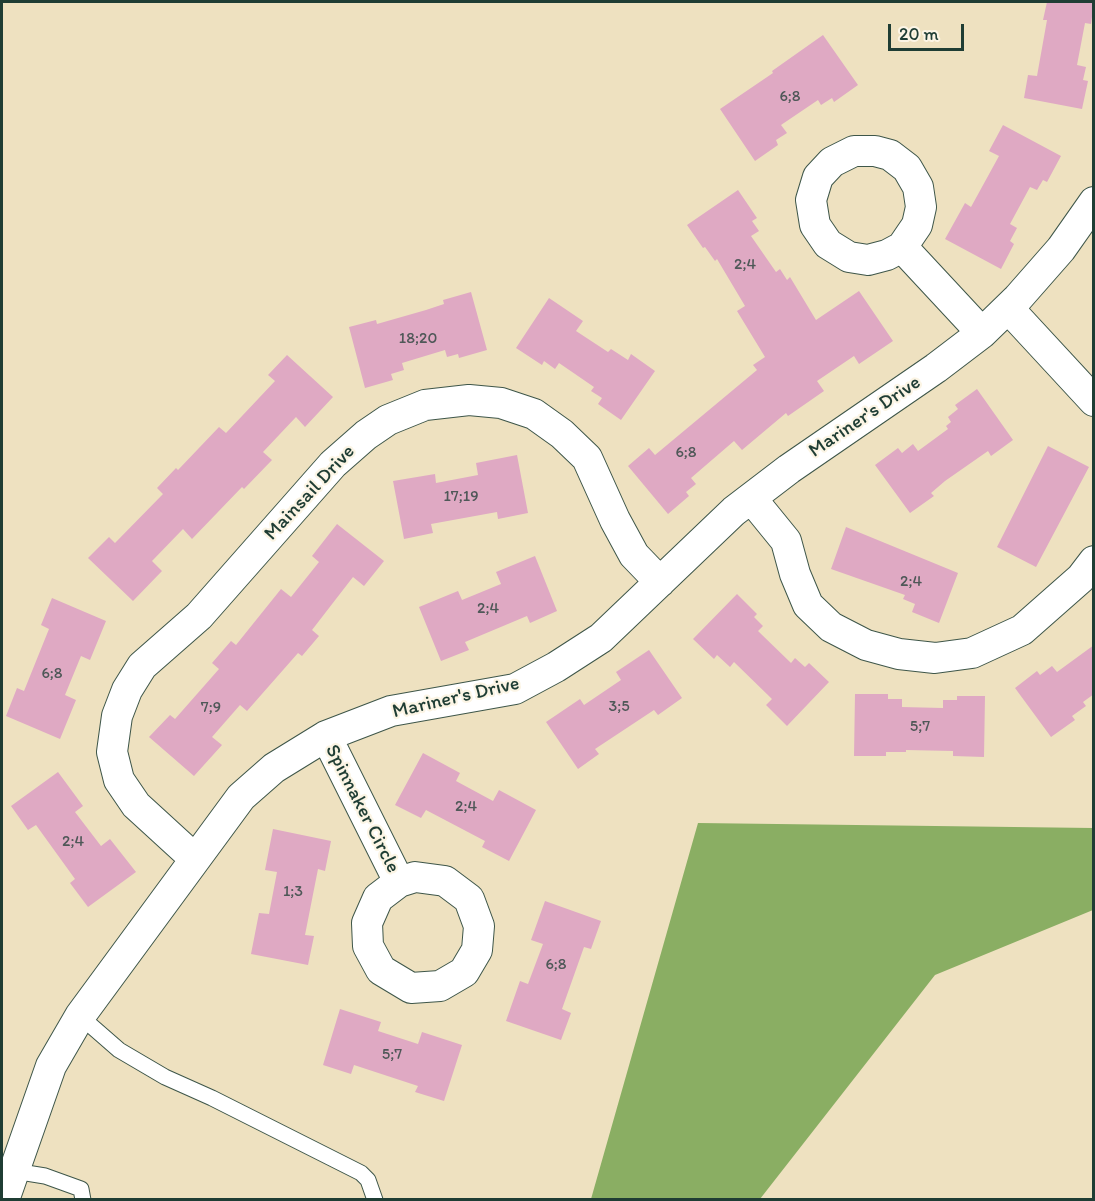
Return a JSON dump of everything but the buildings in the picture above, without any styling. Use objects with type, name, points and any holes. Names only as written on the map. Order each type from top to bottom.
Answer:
[{"type":"street","name":"Mariner's Drive","points":[[4,1200],[51,1066],[80,1016],[241,796],[274,768],[326,736],[391,711],[515,689],[556,667],[601,638],[734,511],[789,469],[936,368],[982,333],[1008,308],[1061,249],[1094,202]]},
{"type":"street","points":[[902,247],[982,333]]},
{"type":"street","points":[[1008,308],[1094,401]]},
{"type":"street","name":"Mainsail Drive","points":[[195,859],[136,805],[119,780],[112,752],[117,716],[127,690],[142,666],[199,616],[333,464],[366,435],[388,420],[425,405],[469,400],[501,403],[534,414],[562,434],[587,458],[615,520],[634,555],[660,582]]},
{"type":"street","points":[[751,498],[786,541],[795,574],[808,605],[831,627],[866,645],[899,654],[934,658],[972,653],[1022,630],[1081,578],[1094,561]]},
{"type":"street","name":"Spinnaker Circle","points":[[326,736],[399,882]]},
{"type":"lane","points":[[80,1016],[119,1050],[165,1077],[361,1173],[368,1180],[375,1200]]},
{"type":"lane","points":[[14,1171],[45,1176],[81,1189],[83,1200]]},
{"type":"green space","points":[[698,823],[1093,828],[1093,910],[935,975],[760,1199],[591,1199]]}]
